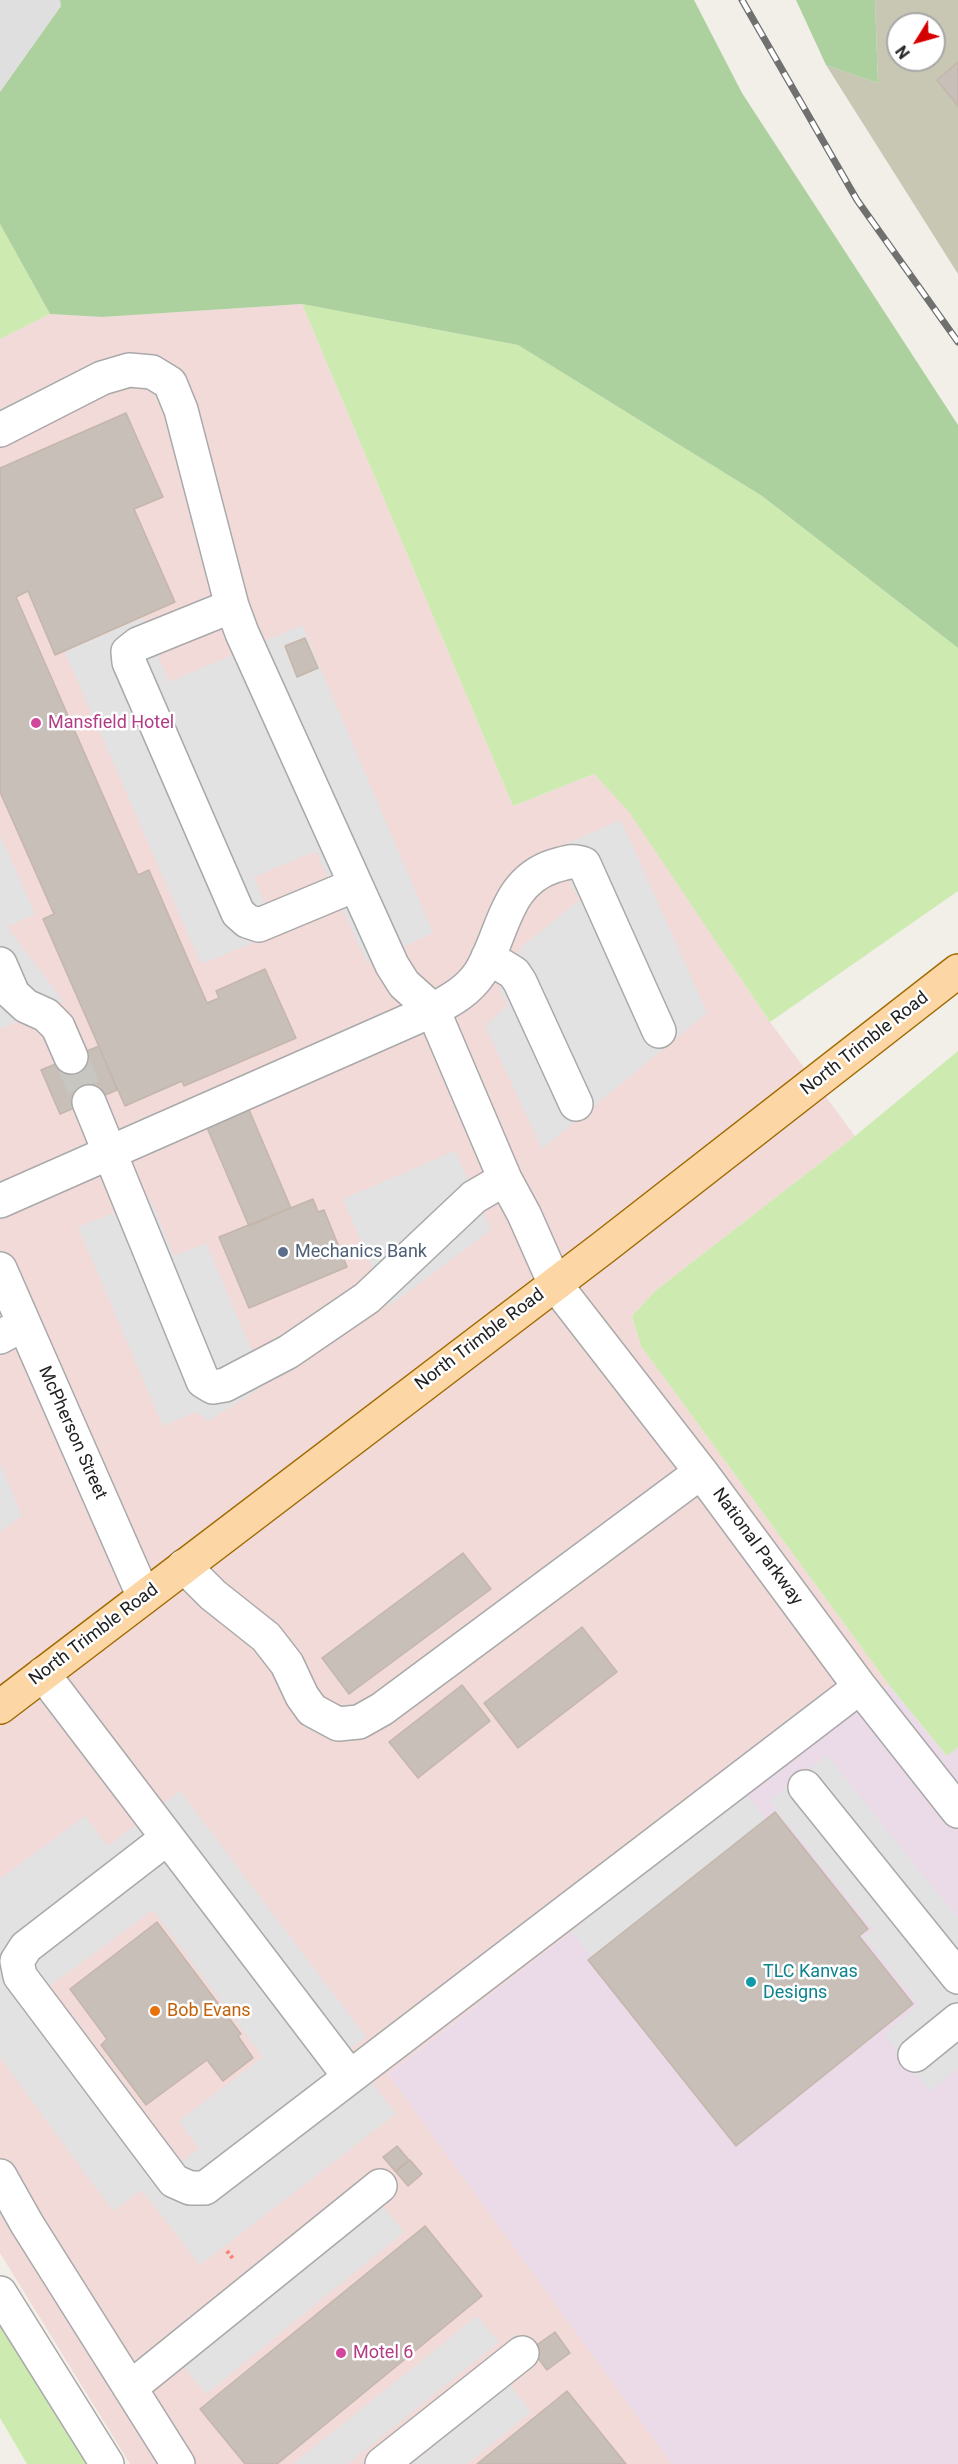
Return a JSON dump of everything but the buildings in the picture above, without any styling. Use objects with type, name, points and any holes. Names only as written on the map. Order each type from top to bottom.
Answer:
[{"type":"main road","name":"North Trimble Road","points":[[0,1707],[555,1284],[958,971]]},
{"type":"street","points":[[0,430],[102,378],[129,370],[152,372],[170,383],[181,410],[232,606],[392,965],[404,984],[433,1010]]},
{"type":"street","points":[[232,606],[138,644],[128,652],[129,662],[238,913],[247,921],[259,925],[355,885]]},
{"type":"street","points":[[0,1201],[433,1010],[467,989],[488,957],[509,906],[527,879],[543,870],[574,860],[584,864],[659,1031]]},
{"type":"street","points":[[488,957],[514,973],[520,982],[576,1104]]},
{"type":"street","points":[[0,964],[14,994],[26,1006],[46,1015],[58,1027],[71,1058]]},
{"type":"street","name":"National Parkway","points":[[433,1010],[505,1179],[524,1214],[555,1284],[701,1472],[860,1687],[958,1811]]},
{"type":"street","points":[[89,1102],[203,1381],[213,1387],[225,1385],[288,1352],[367,1298],[474,1197],[505,1179]]},
{"type":"street","name":"McPherson Street","points":[[0,1269],[12,1330],[144,1597]]},
{"type":"street","points":[[184,1566],[213,1595],[266,1637],[287,1664],[302,1696],[312,1710],[338,1724],[359,1722],[382,1709],[701,1472]]},
{"type":"street","points":[[43,1674],[166,1839],[350,2077]]},
{"type":"street","points":[[166,1839],[26,1947],[17,1961],[20,1976],[174,2181],[190,2188],[205,2188],[860,1687]]},
{"type":"street","points":[[805,1787],[947,1942],[958,1977]]},
{"type":"street","points":[[915,2055],[958,2020]]},
{"type":"street","points":[[0,2176],[27,2224],[178,2464]]},
{"type":"street","points":[[130,2388],[381,2186]]},
{"type":"street","points":[[0,2293],[106,2464]]},
{"type":"street","points":[[382,2464],[522,2353]]},
{"type":"shaded area","points":[[0,0],[60,0],[61,6],[0,92]]},
{"type":"shaded area","points":[[875,0],[958,0],[958,274],[826,65],[878,83]]},
{"type":"shaded area","points":[[302,304],[513,806],[594,774],[629,811],[770,1022],[855,1136],[655,1291],[632,1316],[641,1346],[889,1685],[388,2074],[672,2464],[130,2464],[0,2253],[0,339],[50,314],[102,317]]},
{"type":"shaded area","points":[[142,618],[169,682],[302,625],[433,933],[367,963],[316,851],[254,877],[277,933],[201,964],[65,652]]},
{"type":"shaded area","points":[[621,820],[707,1013],[542,1149],[485,1026],[508,1004],[499,990],[522,946],[580,900],[552,850]]},
{"type":"shaded area","points":[[0,835],[35,914],[7,927],[63,1001],[0,1029]]},
{"type":"shaded area","points":[[455,1151],[491,1230],[389,1306],[343,1199]]},
{"type":"shaded area","points":[[150,1198],[174,1256],[206,1243],[266,1384],[209,1421],[195,1412],[163,1426],[78,1227]]},
{"type":"shaded area","points":[[0,1463],[22,1516],[0,1532]]},
{"type":"shaded area","points":[[889,1685],[946,1755],[958,1747],[958,2464],[672,2464],[388,2074]]},
{"type":"shaded area","points":[[827,1755],[958,1918],[958,2068],[930,2091],[884,2034],[919,2005],[864,1937],[873,1930],[769,1801]]},
{"type":"shaded area","points":[[180,1791],[366,2037],[348,2051],[396,2114],[200,2265],[142,2190],[113,2211],[0,2057],[0,1879],[85,1816],[108,1846]],"holes":[[[153,1910],[263,2057],[179,2121],[199,2148],[179,2163],[47,1988]]]},
{"type":"shaded area","points":[[746,1794],[766,1819],[592,1957],[572,1931]]},
{"type":"shaded area","points":[[382,2205],[404,2232],[206,2394],[184,2367]]},
{"type":"shaded area","points":[[477,2316],[499,2342],[348,2464],[293,2464]]},
{"type":"shaded area","points":[[510,2385],[531,2412],[467,2464],[412,2464]]},
{"type":"green space","points":[[60,0],[694,0],[742,93],[958,425],[958,648],[762,496],[518,345],[302,304],[102,317],[50,314],[0,224],[0,92],[61,6]]},
{"type":"green space","points":[[796,0],[875,0],[878,83],[826,65]]},
{"type":"green space","points":[[0,224],[50,314],[0,339]]},
{"type":"green space","points":[[302,304],[518,345],[762,496],[958,648],[958,891],[770,1022],[629,812],[594,774],[513,806]]},
{"type":"green space","points":[[958,1051],[958,1747],[947,1756],[889,1685],[641,1346],[632,1316],[655,1291],[855,1136]]},
{"type":"green space","points":[[0,2326],[87,2464],[27,2464],[0,2418]]},
{"type":"tunnel","points":[[71,1057],[89,1102]]},
{"type":"railway","points":[[742,0],[857,200],[958,342]]},
{"type":"place","name":"Mansfield Hotel","points":[[36,723]]},
{"type":"place","name":"Mechanics Bank","points":[[283,1252]]},
{"type":"place","name":"TLC Kanvas Designs","points":[[751,1982]]},
{"type":"place","name":"Bob Evans","points":[[155,2011]]},
{"type":"place","name":"Motel 6","points":[[341,2353]]}]
